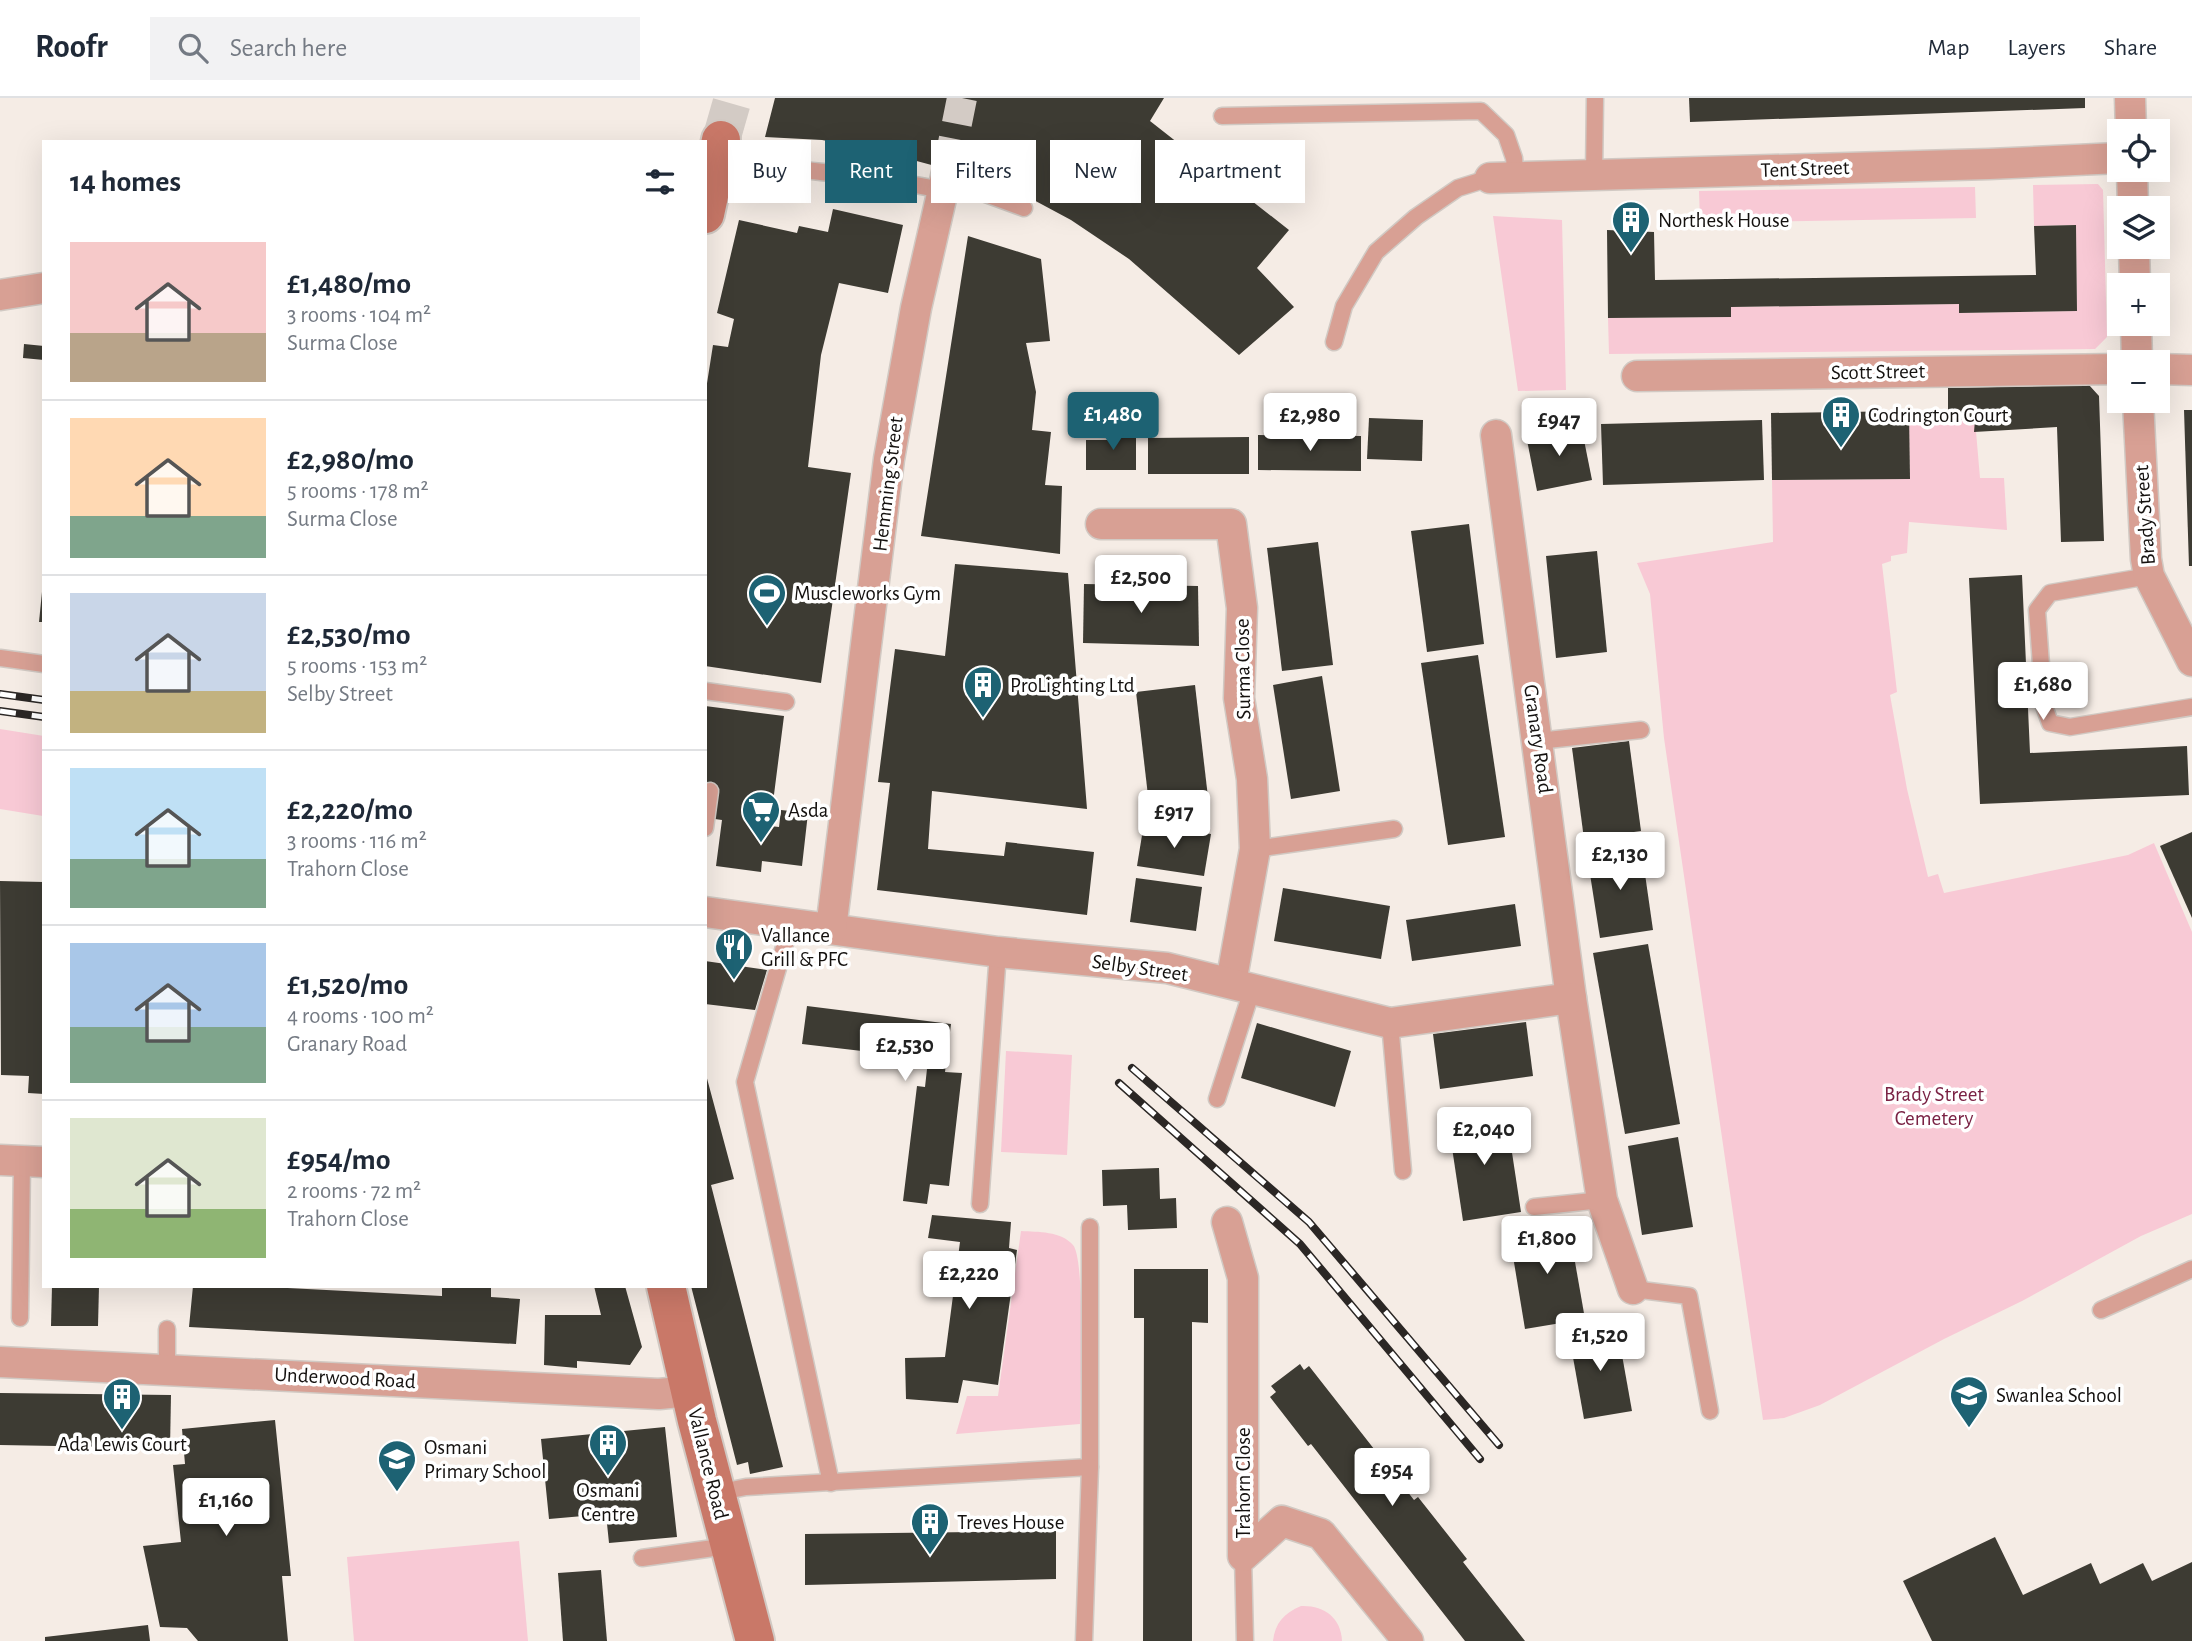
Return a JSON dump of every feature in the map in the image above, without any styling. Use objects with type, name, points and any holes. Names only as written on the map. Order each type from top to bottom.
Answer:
[{"type":"main road","points":[[707,205],[719,150]]},
{"type":"main road","name":"Vallance Road","points":[[666,1288],[728,1546],[755,1641]]},
{"type":"street","points":[[2130,98],[2131,119]]},
{"type":"street","name":"Tent Street","points":[[1503,178],[2107,159]]},
{"type":"street","name":"Hemming Street","points":[[831,929],[889,459],[906,358],[939,203]]},
{"type":"street","points":[[0,295],[42,288]]},
{"type":"street","name":"Scott Street","points":[[1637,376],[2107,369]]},
{"type":"street","points":[[2170,369],[2192,370]]},
{"type":"street","name":"Brady Street","points":[[2139,413],[2149,576],[2192,661]]},
{"type":"street","name":"Granary Road","points":[[1496,435],[1571,998],[1602,1200],[1633,1289]]},
{"type":"street","name":"Surma Close","points":[[1101,524],[1231,524],[1242,608],[1239,698],[1252,779],[1255,849],[1241,987]]},
{"type":"street","name":"Selby Street","points":[[707,912],[998,952],[1167,968],[1390,1023],[1571,998]]},
{"type":"street","name":"Trahorn Close","points":[[1227,1223],[1243,1278],[1243,1556]]},
{"type":"street","name":"Underwood Road","points":[[0,1362],[659,1394],[690,1391]]},
{"type":"street","name":"Trahorn Close","points":[[1243,1556],[1282,1521],[1321,1534],[1408,1641]]},
{"type":"lane","points":[[1594,174],[1595,98]]},
{"type":"lane","points":[[1222,116],[1481,111],[1507,135],[1514,158],[1503,178],[1458,188],[1416,217],[1376,252],[1344,306],[1334,342]]},
{"type":"lane","points":[[719,150],[832,172],[931,179]]},
{"type":"lane","points":[[1010,203],[1024,208]]},
{"type":"lane","points":[[2149,576],[2050,593],[2036,610],[2044,706],[2050,723],[2070,727],[2192,706]]},
{"type":"lane","points":[[0,658],[42,664]]},
{"type":"lane","points":[[707,692],[722,701],[786,702]]},
{"type":"lane","points":[[1538,741],[1642,730]]},
{"type":"lane","points":[[707,813],[710,791]]},
{"type":"lane","points":[[1255,849],[1394,830]]},
{"type":"lane","points":[[791,923],[745,1082],[831,1483]]},
{"type":"lane","points":[[980,1204],[998,952]]},
{"type":"lane","points":[[1217,1099],[1241,987]]},
{"type":"lane","points":[[1390,1023],[1403,1171]]},
{"type":"lane","points":[[20,1318],[22,1161]]},
{"type":"lane","points":[[1534,1207],[1602,1200]]},
{"type":"lane","points":[[1084,1641],[1090,1467],[1090,1227]]},
{"type":"lane","points":[[2101,1310],[2192,1269]]},
{"type":"lane","points":[[1633,1289],[1689,1296],[1710,1410]]},
{"type":"lane","points":[[167,1329],[167,1369]]},
{"type":"lane","points":[[716,1493],[746,1488],[1090,1467]]},
{"type":"lane","points":[[642,1558],[728,1546]]},
{"type":"lane","points":[[1243,1556],[1245,1641]]},
{"type":"green space","points":[[2098,184],[2103,190],[2107,337],[2095,349],[1609,354],[1608,318],[1731,317],[1731,307],[1959,304],[1959,313],[2077,311],[2076,225],[2034,226],[2033,185]]},
{"type":"green space","points":[[1975,187],[1976,218],[1700,223],[1699,191]]},
{"type":"green space","points":[[1493,216],[1562,220],[1566,390],[1518,391]]},
{"type":"green space","name":"Brady Street Cemetery","points":[[1909,420],[1975,420],[1980,478],[2004,478],[2007,530],[1909,522],[1907,553],[1891,556],[1891,561],[1882,564],[1897,692],[1890,695],[1907,789],[1928,877],[1938,874],[1944,893],[2128,855],[2154,843],[2192,932],[2192,1214],[2141,1236],[1820,1405],[1784,1418],[1763,1420],[1664,738],[1650,594],[1637,563],[1773,542],[1772,480],[1910,479]]},
{"type":"green space","points":[[0,729],[42,736],[42,816],[0,809]]},
{"type":"green space","points":[[1006,1051],[1072,1055],[1067,1155],[1001,1152]]},
{"type":"green space","points":[[1021,1231],[1062,1237],[1073,1245],[1077,1256],[1081,1301],[1080,1424],[956,1434],[967,1396],[998,1396]]},
{"type":"green space","points":[[519,1541],[528,1641],[354,1641],[347,1557]]},
{"type":"green space","points":[[1301,1606],[1317,1608],[1329,1614],[1338,1625],[1342,1641],[1273,1641],[1281,1619]]},
{"type":"building","points":[[775,98],[1164,98],[1150,121],[1174,140],[1155,140],[1155,203],[1255,203],[1289,230],[1257,268],[1294,307],[1239,355],[1129,259],[1071,220],[1036,201],[1036,140],[931,140],[931,165],[917,161],[917,140],[825,141],[765,137]]},
{"type":"building","points":[[1689,98],[2085,98],[2085,108],[1690,122]]},
{"type":"building","points":[[833,209],[903,225],[888,293],[839,283],[821,355],[808,467],[851,473],[821,683],[707,666],[707,383],[713,345],[728,347],[734,319],[717,313],[739,220],[797,233],[799,226],[828,232]]},
{"type":"building","name":"Northesk House","points":[[2076,225],[2077,311],[1959,313],[1959,304],[1731,307],[1731,317],[1608,318],[1607,230],[1654,232],[1655,280],[2036,275],[2034,226]]},
{"type":"building","points":[[968,236],[1041,259],[1050,341],[1026,343],[1036,392],[1032,430],[1051,432],[1045,485],[1062,486],[1060,554],[921,536]]},
{"type":"building","points":[[24,344],[42,346],[42,360],[23,358]]},
{"type":"building","points":[[2089,385],[2099,396],[2104,541],[2061,542],[2057,427],[1974,432],[1975,420],[1948,420],[1948,388]]},
{"type":"building","points":[[2184,410],[2192,410],[2192,566],[2189,566]]},
{"type":"building","name":"Codrington Court","points":[[1909,411],[1910,479],[1772,480],[1771,413]]},
{"type":"building","points":[[1369,418],[1423,420],[1422,461],[1367,459]]},
{"type":"building","points":[[1762,420],[1764,480],[1603,485],[1601,424]]},
{"type":"building","points":[[1581,425],[1592,480],[1537,491],[1526,435]]},
{"type":"building","points":[[1117,426],[1136,426],[1136,470],[1086,470],[1086,440],[1116,440]]},
{"type":"building","points":[[1258,435],[1361,436],[1361,471],[1258,470]]},
{"type":"building","points":[[1249,437],[1249,474],[1148,474],[1148,438]]},
{"type":"building","points":[[1469,524],[1484,644],[1427,652],[1411,531]]},
{"type":"building","points":[[1318,542],[1333,665],[1282,671],[1267,548]]},
{"type":"building","points":[[1597,551],[1607,652],[1556,658],[1546,556]]},
{"type":"building","name":"ProLighting Ltd","points":[[955,564],[1068,573],[1087,809],[932,791],[928,849],[1004,856],[1006,842],[1094,852],[1087,915],[877,890],[890,783],[878,782],[895,649],[945,656]]},
{"type":"building","points":[[2022,575],[2030,753],[2187,746],[2189,795],[1980,804],[1969,578]]},
{"type":"building","points":[[1084,584],[1198,586],[1199,646],[1083,643]]},
{"type":"building","points":[[42,592],[42,622],[39,622]]},
{"type":"building","points":[[1478,655],[1505,837],[1448,845],[1421,663]]},
{"type":"building","points":[[1322,676],[1340,791],[1291,799],[1273,685]]},
{"type":"building","points":[[1195,685],[1209,806],[1150,813],[1136,692]]},
{"type":"building","points":[[707,706],[784,716],[770,826],[779,827],[781,810],[808,813],[802,866],[762,861],[761,872],[716,866],[722,820],[715,819],[718,792],[707,791]]},
{"type":"building","points":[[1629,741],[1641,831],[1584,839],[1572,748]]},
{"type":"building","points":[[1144,823],[1211,834],[1204,876],[1137,866]]},
{"type":"building","points":[[2192,832],[2192,918],[2160,846]]},
{"type":"building","points":[[1641,846],[1653,930],[1600,938],[1587,855]]},
{"type":"building","points":[[1136,878],[1202,887],[1196,931],[1130,922]]},
{"type":"building","points":[[0,881],[42,882],[42,1094],[28,1093],[29,1076],[1,1075]]},
{"type":"building","points":[[1283,888],[1390,906],[1381,959],[1274,941]]},
{"type":"building","points":[[1515,904],[1521,946],[1412,961],[1406,920]]},
{"type":"building","points":[[1648,944],[1680,1124],[1625,1134],[1593,953]]},
{"type":"building","name":"Vallance Grill & PFC","points":[[707,961],[767,970],[755,1010],[707,1004]]},
{"type":"building","points":[[807,1006],[951,1024],[945,1072],[962,1073],[949,1186],[930,1184],[927,1204],[903,1201],[917,1086],[925,1087],[927,1069],[921,1067],[922,1058],[802,1044]]},
{"type":"building","points":[[1526,1022],[1533,1076],[1440,1089],[1433,1034]]},
{"type":"building","points":[[1257,1023],[1351,1051],[1335,1107],[1241,1078]]},
{"type":"building","points":[[707,1078],[734,1179],[711,1185],[783,1467],[750,1474],[748,1462],[737,1465],[692,1288],[707,1288]]},
{"type":"building","points":[[1506,1113],[1521,1212],[1463,1221],[1448,1121]]},
{"type":"building","points":[[1678,1137],[1693,1227],[1642,1235],[1628,1146]]},
{"type":"building","points":[[1159,1168],[1160,1199],[1176,1198],[1177,1228],[1128,1230],[1127,1205],[1103,1206],[1102,1170]]},
{"type":"building","points":[[932,1215],[1011,1222],[1009,1248],[1017,1250],[998,1385],[963,1380],[958,1403],[906,1399],[905,1358],[945,1357],[960,1242],[928,1238]]},
{"type":"building","points":[[1568,1222],[1585,1319],[1525,1329],[1509,1232]]},
{"type":"building","points":[[1134,1269],[1208,1269],[1208,1323],[1192,1322],[1192,1641],[1143,1641],[1144,1318],[1134,1318]]},
{"type":"building","points":[[52,1288],[99,1288],[98,1326],[51,1326]]},
{"type":"building","points":[[193,1288],[289,1288],[442,1296],[442,1288],[491,1288],[491,1297],[520,1299],[516,1344],[189,1327]]},
{"type":"building","points":[[594,1288],[626,1288],[642,1347],[630,1365],[577,1361],[577,1368],[544,1365],[545,1315],[601,1315]]},
{"type":"building","points":[[1617,1327],[1632,1411],[1584,1419],[1569,1335]]},
{"type":"building","points":[[1300,1364],[1304,1370],[1309,1366],[1414,1500],[1418,1497],[1467,1559],[1463,1562],[1525,1641],[1465,1641],[1311,1444],[1308,1446],[1270,1397],[1276,1392],[1271,1386]]},
{"type":"building","points":[[0,1393],[171,1395],[170,1448],[0,1445]]},
{"type":"building","points":[[275,1420],[291,1576],[282,1576],[288,1641],[198,1641],[187,1628],[160,1627],[143,1546],[181,1542],[173,1465],[185,1464],[182,1429]]},
{"type":"building","name":"Osmani Centre","points":[[665,1427],[677,1537],[609,1543],[606,1514],[549,1519],[541,1439]]},
{"type":"building","name":"Treves House","points":[[1056,1531],[1056,1579],[805,1585],[805,1534]]},
{"type":"building","points":[[1995,1537],[2023,1595],[2091,1563],[2100,1584],[2143,1563],[2152,1581],[2192,1562],[2192,1641],[1932,1641],[1903,1581]]},
{"type":"building","points":[[601,1570],[607,1641],[563,1641],[558,1573]]},
{"type":"building","points":[[148,1625],[150,1641],[45,1641],[45,1637]]},
{"type":"tunnel","points":[[721,140],[733,98]]},
{"type":"tunnel","points":[[954,140],[962,98]]},
{"type":"railway","points":[[0,694],[42,700]]},
{"type":"railway","points":[[0,711],[42,717]]},
{"type":"railway","points":[[1132,1068],[1309,1222],[1499,1445]]},
{"type":"railway","points":[[1119,1083],[1300,1244],[1480,1459]]},
{"type":"place","name":"Northesk House","points":[[1631,254]]},
{"type":"place","name":"Codrington Court","points":[[1841,449]]},
{"type":"place","name":"Muscleworks Gym","points":[[767,627]]},
{"type":"place","name":"ProLighting Ltd","points":[[983,719]]},
{"type":"place","name":"Asda","points":[[761,844]]},
{"type":"place","name":"Vallance Grill & PFC","points":[[734,981]]},
{"type":"place","name":"Swanlea School","points":[[1969,1429]]},
{"type":"place","name":"Ada Lewis Court","points":[[122,1431]]},
{"type":"place","name":"Osmani Centre","points":[[608,1477]]},
{"type":"place","name":"Osmani Primary School","points":[[397,1493]]},
{"type":"place","name":"Treves House","points":[[930,1556]]}]
